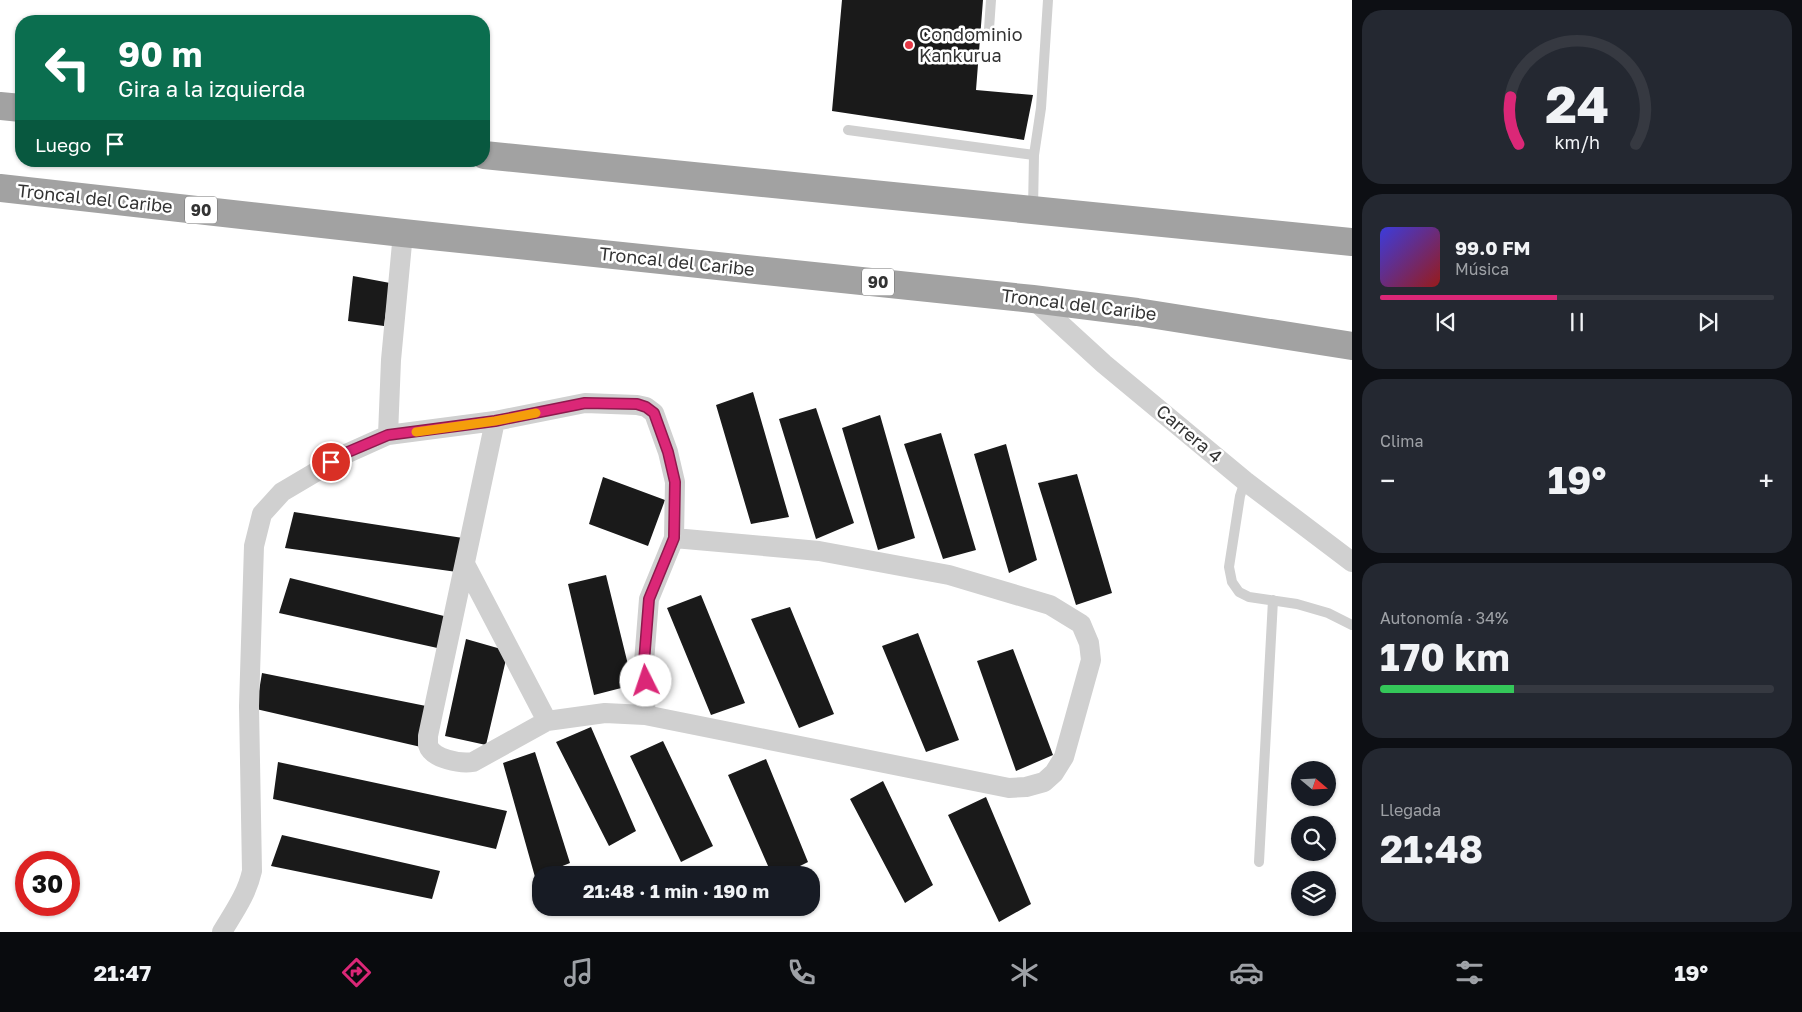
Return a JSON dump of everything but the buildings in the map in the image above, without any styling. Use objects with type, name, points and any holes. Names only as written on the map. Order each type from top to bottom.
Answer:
[{"type":"highway","points":[[0,106],[15,107]]},
{"type":"highway","points":[[490,155],[1352,242]]},
{"type":"highway","name":"Troncal del Caribe","points":[[0,188],[403,233],[1033,298],[1137,312],[1352,346]]},
{"type":"street","points":[[388,435],[391,360],[403,233]]},
{"type":"street","name":"Carrera 4","points":[[1033,298],[1104,364],[1245,481],[1352,562]]},
{"type":"street","points":[[222,932],[245,894],[250,883],[252,871],[249,706],[254,546],[262,514],[282,492],[348,452],[388,435],[495,421],[585,403],[637,404],[646,407],[654,413],[668,452],[675,482],[674,538],[649,599],[644,662],[646,681],[645,715]]},
{"type":"street","points":[[495,421],[489,442],[466,566],[428,736],[428,745],[433,752],[462,763],[473,762],[547,721],[605,714],[645,715],[1009,788],[1026,787],[1044,782],[1054,773],[1064,757],[1091,660],[1089,643],[1081,624],[1050,605],[949,575],[819,551],[674,538]]},
{"type":"street","points":[[466,566],[547,721]]},
{"type":"lane","points":[[989,29],[991,0]]},
{"type":"lane","points":[[1033,210],[1034,155],[1041,108],[1048,0]]},
{"type":"lane","points":[[848,130],[1034,155]]},
{"type":"lane","points":[[1245,481],[1240,496],[1229,567],[1232,582],[1239,592],[1248,597],[1297,604],[1328,613],[1352,625]]},
{"type":"lane","points":[[1259,862],[1273,600]]},
{"type":"slow traffic","points":[[416,432],[536,413]]},
{"type":"place","name":"Condominio Kankurua","points":[[909,45]]},
{"type":"route","points":[[331,462],[348,452],[388,435],[495,421],[585,403],[637,404],[646,407],[654,413],[668,452],[675,482],[674,538],[649,599],[644,662],[646,681]]}]
